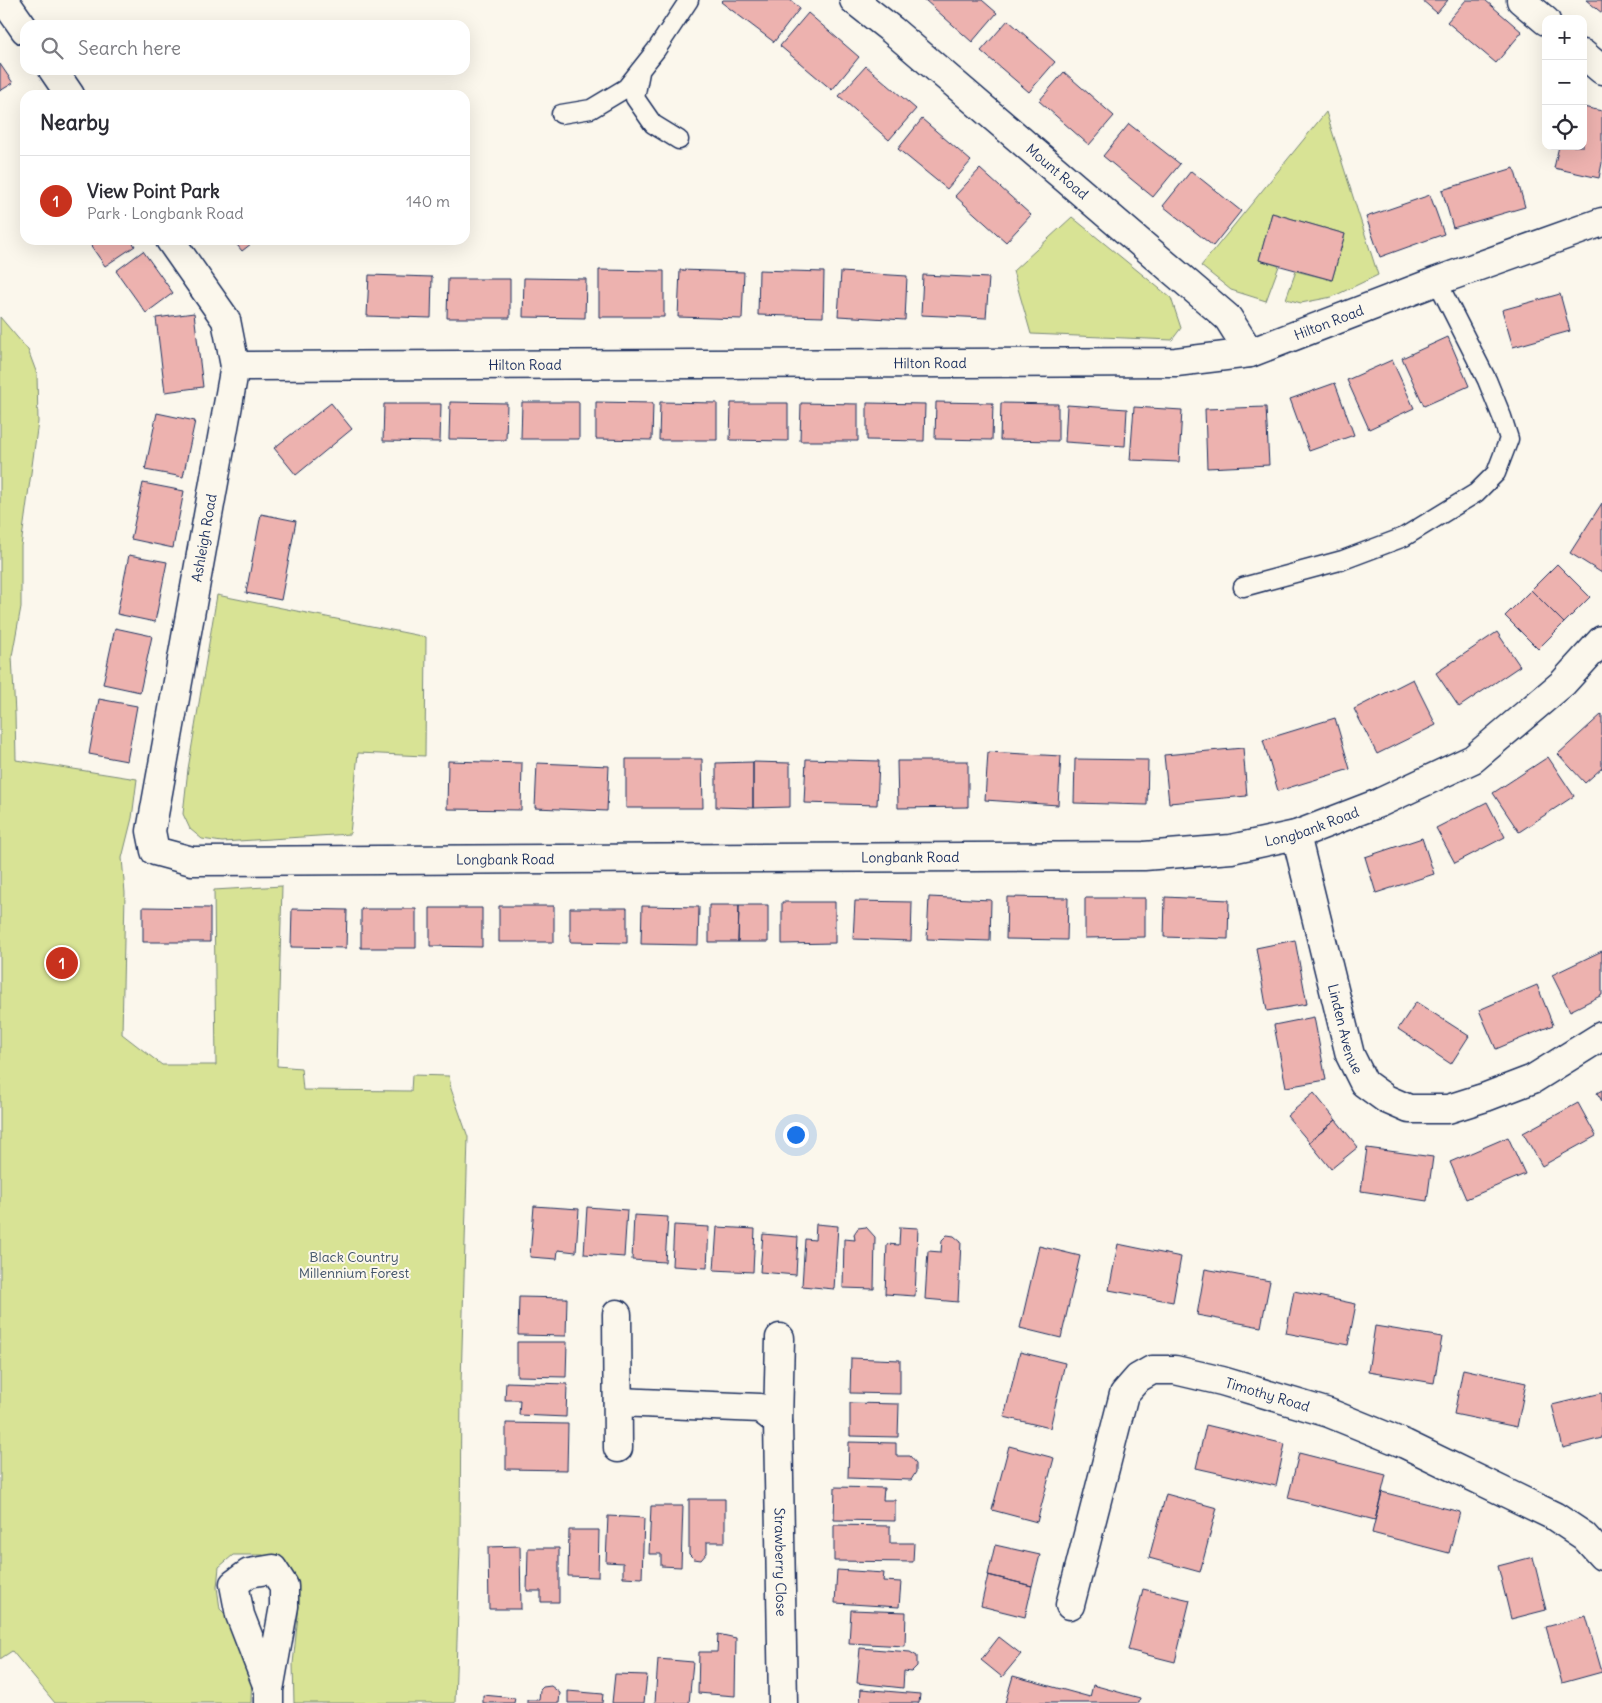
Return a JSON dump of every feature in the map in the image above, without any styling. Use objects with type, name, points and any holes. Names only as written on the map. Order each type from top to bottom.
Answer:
[{"type":"street","points":[[4,0],[20,23]]},
{"type":"street","name":"Mount Road","points":[[854,0],[892,30],[1228,318],[1250,353]]},
{"type":"street","points":[[1521,0],[1542,18]]},
{"type":"street","points":[[1587,57],[1602,70]]},
{"type":"street","points":[[56,75],[66,90]]},
{"type":"street","name":"Hilton Road","points":[[235,366],[1166,362],[1250,353],[1437,281],[1602,222]]},
{"type":"street","name":"Ashleigh Road","points":[[155,851],[151,831],[235,366],[226,320],[174,245]]},
{"type":"street","name":"Longbank Road","points":[[155,851],[192,861],[1144,856],[1230,849],[1296,835],[1379,803],[1474,758],[1563,683],[1602,640]]},
{"type":"street","name":"Linden Avenue","points":[[1296,835],[1350,1055],[1364,1083],[1386,1099],[1408,1109],[1448,1110],[1533,1079],[1602,1036]]},
{"type":"street","points":[[617,1314],[618,1448]]},
{"type":"street","name":"Strawberry Close","points":[[780,1338],[778,1422],[783,1703]]},
{"type":"street","name":"Timothy Road","points":[[1070,1606],[1124,1394],[1138,1378],[1152,1370],[1175,1370],[1222,1381],[1329,1413],[1405,1444],[1554,1516],[1584,1536],[1602,1556]]},
{"type":"street","points":[[618,1402],[760,1408],[778,1422]]},
{"type":"lane","points":[[561,114],[591,108],[626,88],[656,50],[689,0]]},
{"type":"lane","points":[[641,69],[635,98],[654,124],[680,140]]},
{"type":"lane","points":[[1244,587],[1342,560],[1404,537],[1476,493],[1496,473],[1509,439],[1502,416],[1487,380],[1437,281]]},
{"type":"green space","points":[[1326,112],[1378,275],[1332,297],[1301,303],[1286,299],[1296,271],[1332,280],[1345,234],[1272,213],[1259,260],[1279,266],[1266,301],[1231,290],[1201,266]]},
{"type":"green space","points":[[1072,217],[1171,298],[1181,328],[1172,340],[1031,334],[1013,271]]},
{"type":"green space","name":"Black Country Millennium Forest","points":[[0,317],[28,350],[37,374],[38,422],[21,546],[21,607],[12,656],[16,760],[137,779],[132,818],[122,858],[125,893],[122,1034],[162,1065],[216,1065],[214,890],[282,886],[277,1066],[301,1068],[303,1090],[411,1091],[412,1075],[449,1076],[451,1089],[468,1137],[455,1703],[294,1703],[293,1664],[299,1606],[293,1587],[283,1570],[263,1555],[233,1555],[219,1567],[217,1587],[220,1609],[237,1625],[252,1668],[251,1703],[55,1703],[12,1651],[0,1659]]},
{"type":"green space","points":[[217,595],[426,637],[425,756],[358,753],[350,834],[222,842],[202,839],[190,829],[183,814],[188,769]]},
{"type":"building","points":[[723,0],[790,0],[800,8],[774,42],[721,2]]},
{"type":"building","points":[[925,0],[982,0],[997,13],[972,42]]},
{"type":"building","points":[[1422,0],[1448,0],[1437,13]]},
{"type":"building","points":[[1466,0],[1485,0],[1522,32],[1496,63],[1447,22]]},
{"type":"building","points":[[1586,0],[1602,0],[1602,13]]},
{"type":"building","points":[[808,13],[859,57],[832,90],[780,46]]},
{"type":"building","points":[[1008,20],[1055,62],[1029,92],[981,51]]},
{"type":"building","points":[[0,64],[13,83],[0,91]]},
{"type":"building","points":[[866,66],[916,109],[889,140],[839,96]]},
{"type":"building","points":[[1064,72],[1114,116],[1089,145],[1039,101]]},
{"type":"building","points":[[1587,108],[1602,111],[1602,163],[1599,178],[1554,168],[1558,150],[1587,150]]},
{"type":"building","points":[[922,119],[971,161],[947,189],[898,149]]},
{"type":"building","points":[[1129,124],[1180,164],[1153,197],[1103,156]]},
{"type":"building","points":[[1514,168],[1525,207],[1453,228],[1442,190]]},
{"type":"building","points":[[980,169],[1031,215],[1006,242],[955,196]]},
{"type":"building","points":[[1191,171],[1241,211],[1213,246],[1163,206]]},
{"type":"building","points":[[1430,195],[1444,234],[1380,257],[1366,217]]},
{"type":"building","points":[[1272,213],[1345,234],[1332,280],[1259,260]]},
{"type":"building","points":[[90,245],[134,245],[135,246],[105,266]]},
{"type":"building","points":[[237,245],[250,245],[242,251]]},
{"type":"building","points":[[143,251],[173,293],[146,313],[116,271]]},
{"type":"building","points":[[599,270],[664,271],[664,317],[599,317]]},
{"type":"building","points":[[680,270],[744,272],[742,319],[678,317]]},
{"type":"building","points":[[759,270],[824,272],[823,317],[758,315]]},
{"type":"building","points":[[841,272],[907,276],[905,320],[838,316]]},
{"type":"building","points":[[369,275],[432,277],[431,318],[367,316]]},
{"type":"building","points":[[923,275],[989,278],[986,318],[921,315]]},
{"type":"building","points":[[524,278],[586,279],[585,318],[523,317]]},
{"type":"building","points":[[448,279],[510,279],[510,318],[447,318]]},
{"type":"building","points":[[1560,294],[1570,331],[1513,347],[1502,310]]},
{"type":"building","points":[[194,313],[203,387],[165,392],[156,318]]},
{"type":"building","points":[[1448,337],[1469,386],[1424,406],[1402,358]]},
{"type":"building","points":[[1392,360],[1414,408],[1369,429],[1347,380]]},
{"type":"building","points":[[1335,383],[1354,435],[1309,451],[1290,399]]},
{"type":"building","points":[[450,402],[507,403],[506,440],[449,439]]},
{"type":"building","points":[[522,402],[579,402],[579,439],[521,439]]},
{"type":"building","points":[[596,402],[653,403],[652,440],[596,439]]},
{"type":"building","points":[[660,402],[717,403],[717,440],[659,440]]},
{"type":"building","points":[[936,402],[993,403],[992,440],[935,439]]},
{"type":"building","points":[[331,403],[352,429],[296,475],[274,448]]},
{"type":"building","points":[[731,403],[788,403],[788,441],[730,440]]},
{"type":"building","points":[[801,403],[858,404],[858,441],[800,441]]},
{"type":"building","points":[[867,403],[925,404],[924,441],[867,440]]},
{"type":"building","points":[[1001,403],[1058,404],[1058,441],[1000,440]]},
{"type":"building","points":[[384,404],[441,404],[440,442],[383,441]]},
{"type":"building","points":[[1067,405],[1127,409],[1125,446],[1065,442]]},
{"type":"building","points":[[1134,407],[1182,410],[1179,462],[1130,460]]},
{"type":"building","points":[[1266,407],[1269,465],[1207,468],[1205,409]]},
{"type":"building","points":[[157,413],[195,421],[183,477],[145,470]]},
{"type":"building","points":[[143,483],[184,491],[173,548],[131,539]]},
{"type":"building","points":[[1602,503],[1602,573],[1570,553]]},
{"type":"building","points":[[261,514],[296,521],[281,600],[246,593]]},
{"type":"building","points":[[129,555],[167,562],[155,622],[117,614]]},
{"type":"building","points":[[1557,564],[1590,597],[1564,623],[1531,590]]},
{"type":"building","points":[[1531,590],[1564,623],[1538,649],[1505,616]]},
{"type":"building","points":[[115,628],[152,636],[140,692],[103,684]]},
{"type":"building","points":[[1497,632],[1520,666],[1459,707],[1436,673]]},
{"type":"building","points":[[1413,679],[1436,725],[1377,754],[1354,709]]},
{"type":"building","points":[[99,699],[137,706],[127,761],[89,754]]},
{"type":"building","points":[[1602,714],[1602,768],[1585,783],[1558,754]]},
{"type":"building","points":[[1335,718],[1350,769],[1278,791],[1263,740]]},
{"type":"building","points":[[1243,748],[1247,796],[1169,803],[1164,755]]},
{"type":"building","points":[[988,752],[1061,756],[1058,805],[985,800]]},
{"type":"building","points":[[1548,757],[1574,796],[1519,832],[1493,793]]},
{"type":"building","points":[[626,759],[702,759],[703,808],[626,808]]},
{"type":"building","points":[[806,759],[879,761],[877,805],[804,803]]},
{"type":"building","points":[[1075,759],[1148,760],[1147,805],[1074,803]]},
{"type":"building","points":[[448,761],[522,763],[521,810],[447,809]]},
{"type":"building","points":[[897,761],[968,761],[968,807],[898,808]]},
{"type":"building","points":[[753,762],[753,808],[716,807],[716,763]]},
{"type":"building","points":[[753,762],[790,763],[790,807],[753,808]]},
{"type":"building","points":[[537,763],[609,766],[607,811],[535,808]]},
{"type":"building","points":[[1487,802],[1505,837],[1455,863],[1436,828]]},
{"type":"building","points":[[1422,838],[1434,874],[1376,893],[1365,857]]},
{"type":"building","points":[[929,897],[991,900],[990,941],[927,939]]},
{"type":"building","points":[[1007,897],[1068,898],[1067,940],[1006,939]]},
{"type":"building","points":[[1165,897],[1229,900],[1228,939],[1164,937]]},
{"type":"building","points":[[1085,898],[1145,898],[1145,937],[1085,938]]},
{"type":"building","points":[[855,901],[912,902],[911,941],[853,939]]},
{"type":"building","points":[[782,902],[835,902],[835,943],[782,944]]},
{"type":"building","points":[[709,905],[739,905],[738,942],[709,942]]},
{"type":"building","points":[[739,905],[768,905],[768,942],[738,942]]},
{"type":"building","points":[[499,906],[554,906],[554,942],[499,942]]},
{"type":"building","points":[[642,906],[699,907],[698,945],[641,944]]},
{"type":"building","points":[[143,907],[210,908],[210,942],[143,942]]},
{"type":"building","points":[[430,908],[482,908],[482,947],[430,946]]},
{"type":"building","points":[[570,908],[627,908],[627,943],[570,942]]},
{"type":"building","points":[[292,909],[347,910],[346,948],[291,947]]},
{"type":"building","points":[[361,909],[416,909],[416,948],[361,948]]},
{"type":"building","points":[[1295,940],[1307,1004],[1267,1011],[1256,948]]},
{"type":"building","points":[[1602,951],[1602,995],[1570,1011],[1552,975]]},
{"type":"building","points":[[1537,985],[1553,1025],[1496,1049],[1479,1010]]},
{"type":"building","points":[[1416,1002],[1469,1036],[1451,1064],[1398,1029]]},
{"type":"building","points":[[1314,1017],[1326,1080],[1286,1087],[1274,1025]]},
{"type":"building","points":[[1602,1090],[1602,1101],[1597,1093]]},
{"type":"building","points":[[1314,1093],[1336,1120],[1309,1142],[1287,1116]]},
{"type":"building","points":[[1578,1103],[1596,1136],[1542,1166],[1523,1133]]},
{"type":"building","points":[[1336,1120],[1358,1147],[1331,1169],[1309,1142]]},
{"type":"building","points":[[1508,1137],[1525,1174],[1466,1199],[1450,1162]]},
{"type":"building","points":[[1367,1148],[1433,1157],[1427,1201],[1361,1191]]},
{"type":"building","points":[[534,1206],[579,1209],[576,1252],[558,1250],[557,1259],[530,1257]]},
{"type":"building","points":[[587,1207],[627,1210],[624,1257],[584,1254]]},
{"type":"building","points":[[634,1215],[668,1217],[665,1262],[632,1260]]},
{"type":"building","points":[[816,1224],[838,1226],[834,1289],[802,1286],[805,1239],[815,1240]]},
{"type":"building","points":[[674,1225],[709,1227],[707,1268],[672,1266]]},
{"type":"building","points":[[717,1227],[755,1229],[753,1272],[714,1270]]},
{"type":"building","points":[[866,1227],[875,1237],[874,1289],[843,1288],[844,1239],[855,1240],[854,1234],[858,1228]]},
{"type":"building","points":[[900,1227],[918,1228],[915,1296],[885,1294],[887,1244],[899,1245]]},
{"type":"building","points":[[763,1234],[798,1237],[796,1275],[760,1272]]},
{"type":"building","points":[[947,1235],[954,1236],[961,1242],[958,1302],[925,1299],[928,1251],[941,1252],[942,1240]]},
{"type":"building","points":[[1118,1244],[1181,1257],[1173,1302],[1109,1290]]},
{"type":"building","points":[[1039,1246],[1080,1256],[1061,1338],[1020,1328]]},
{"type":"building","points":[[1205,1269],[1270,1281],[1261,1327],[1197,1315]]},
{"type":"building","points":[[1294,1291],[1356,1304],[1348,1345],[1286,1333]]},
{"type":"building","points":[[519,1297],[567,1298],[566,1336],[518,1335]]},
{"type":"building","points":[[1375,1326],[1442,1337],[1434,1383],[1368,1372]]},
{"type":"building","points":[[517,1342],[567,1342],[566,1377],[517,1376]]},
{"type":"building","points":[[1020,1352],[1065,1363],[1050,1428],[1004,1417]]},
{"type":"building","points":[[851,1358],[900,1360],[900,1394],[850,1393]]},
{"type":"building","points":[[1463,1369],[1526,1383],[1517,1427],[1454,1414]]},
{"type":"building","points":[[506,1382],[567,1384],[566,1417],[519,1415],[520,1400],[505,1400]]},
{"type":"building","points":[[1602,1393],[1602,1438],[1563,1448],[1552,1405]]},
{"type":"building","points":[[850,1403],[899,1404],[898,1437],[850,1436]]},
{"type":"building","points":[[506,1423],[568,1424],[567,1470],[506,1469]]},
{"type":"building","points":[[1206,1425],[1285,1444],[1276,1486],[1196,1468]]},
{"type":"building","points":[[849,1442],[896,1443],[896,1456],[910,1456],[916,1463],[916,1472],[911,1480],[848,1478]]},
{"type":"building","points":[[1009,1446],[1054,1458],[1037,1522],[992,1510]]},
{"type":"building","points":[[1299,1453],[1386,1475],[1375,1520],[1288,1498]]},
{"type":"building","points":[[835,1487],[884,1488],[883,1500],[895,1500],[895,1521],[834,1520]]},
{"type":"building","points":[[1382,1492],[1460,1512],[1449,1553],[1372,1533]]},
{"type":"building","points":[[1166,1494],[1217,1508],[1200,1572],[1149,1558]]},
{"type":"building","points":[[689,1499],[725,1499],[725,1542],[707,1542],[707,1553],[701,1560],[694,1559],[689,1554]]},
{"type":"building","points":[[651,1506],[683,1506],[681,1567],[661,1566],[661,1554],[649,1554]]},
{"type":"building","points":[[608,1516],[644,1518],[642,1578],[623,1577],[623,1563],[606,1562]]},
{"type":"building","points":[[834,1525],[890,1526],[890,1543],[914,1543],[913,1562],[834,1561]]},
{"type":"building","points":[[569,1530],[599,1530],[598,1577],[568,1576]]},
{"type":"building","points":[[995,1545],[1040,1555],[1032,1586],[988,1575]]},
{"type":"building","points":[[520,1546],[521,1609],[489,1609],[488,1547]]},
{"type":"building","points":[[528,1548],[559,1548],[559,1602],[541,1602],[541,1591],[527,1591]]},
{"type":"building","points":[[1533,1557],[1546,1610],[1511,1619],[1498,1566]]},
{"type":"building","points":[[837,1570],[884,1573],[883,1581],[901,1582],[899,1607],[835,1603]]},
{"type":"building","points":[[988,1575],[1032,1586],[1025,1617],[981,1606]]},
{"type":"building","points":[[1143,1589],[1190,1600],[1175,1662],[1128,1650]]},
{"type":"building","points":[[851,1610],[906,1612],[905,1646],[849,1643]]},
{"type":"building","points":[[1586,1616],[1602,1672],[1562,1683],[1546,1627]]},
{"type":"building","points":[[718,1634],[736,1638],[735,1696],[698,1693],[699,1652],[717,1652]]},
{"type":"building","points":[[999,1637],[1021,1654],[1002,1677],[981,1660]]},
{"type":"building","points":[[860,1648],[910,1652],[917,1656],[917,1666],[911,1672],[904,1671],[903,1688],[857,1683]]},
{"type":"building","points":[[658,1659],[693,1662],[689,1703],[655,1703]]},
{"type":"building","points":[[615,1674],[647,1675],[644,1703],[612,1703]]},
{"type":"building","points":[[1013,1676],[1090,1697],[1093,1685],[1140,1698],[1139,1703],[1005,1703]]},
{"type":"building","points":[[551,1686],[560,1693],[559,1703],[527,1703],[527,1700],[539,1700],[540,1690],[543,1687]]},
{"type":"building","points":[[861,1689],[920,1694],[919,1703],[860,1703]]},
{"type":"building","points":[[568,1691],[603,1694],[602,1703],[568,1703]]},
{"type":"building","points":[[483,1695],[515,1698],[514,1703],[483,1703]]},
{"type":"place","name":"View Point Park","points":[[62,963]]}]
